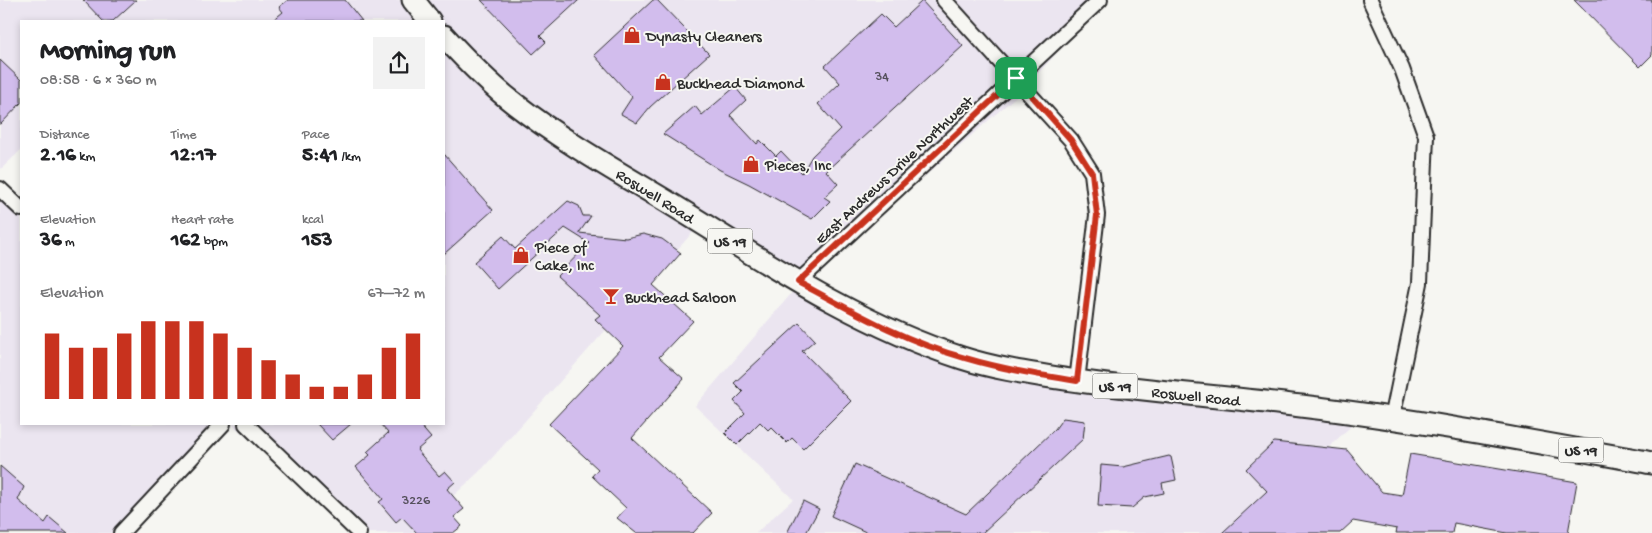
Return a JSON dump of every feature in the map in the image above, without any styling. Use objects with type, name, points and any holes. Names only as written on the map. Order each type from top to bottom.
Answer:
[{"type":"main road","points":[[414,0],[429,20]]},
{"type":"main road","name":"Roswell Road","points":[[445,37],[475,69],[505,95],[560,136],[798,282],[864,318],[946,352],[1006,369],[1077,381],[1302,406],[1467,430],[1652,464]]},
{"type":"street","points":[[944,0],[1071,140],[1092,173],[1097,215],[1077,381]]},
{"type":"street","name":"East Andrews Drive Northwest","points":[[798,282],[1100,0]]},
{"type":"street","points":[[1370,0],[1402,69],[1426,136],[1420,283],[1392,419]]},
{"type":"street","points":[[0,189],[20,208]]},
{"type":"street","points":[[121,533],[222,425]]},
{"type":"street","points":[[247,425],[359,533]]},
{"type":"shaded area","points":[[0,0],[1105,0],[1021,92],[797,288],[1018,370],[1240,412],[1362,416],[1237,533],[756,533],[793,499],[695,406],[796,288],[701,223],[483,468],[414,533],[355,533],[233,425],[445,425],[445,20],[20,20],[20,151],[0,170]]},
{"type":"shaded area","points":[[0,184],[20,204],[20,425],[222,425],[119,533],[0,533]]},
{"type":"building","points":[[83,0],[136,0],[114,20],[102,20]]},
{"type":"building","points":[[288,0],[345,0],[361,20],[273,20],[283,12],[279,7]]},
{"type":"building","points":[[481,0],[579,0],[540,36],[546,42],[533,54]]},
{"type":"building","points":[[653,0],[657,0],[709,54],[650,107],[637,123],[621,114],[632,97],[594,55]]},
{"type":"building","points":[[1574,0],[1652,0],[1652,55],[1640,67]]},
{"type":"building","points":[[922,1],[963,46],[826,171],[838,184],[824,197],[830,201],[812,219],[720,170],[663,134],[695,106],[702,115],[735,87],[746,100],[730,115],[757,144],[760,140],[776,156],[781,151],[802,173],[812,156],[840,129],[818,104],[840,83],[825,66],[881,14],[894,27]]},
{"type":"building","points":[[0,60],[20,79],[20,104],[0,125]]},
{"type":"building","points":[[445,155],[493,210],[445,253]]},
{"type":"building","points":[[568,201],[579,206],[583,216],[591,216],[579,233],[626,238],[643,234],[662,239],[681,253],[653,285],[693,321],[659,357],[684,379],[632,438],[712,513],[693,533],[636,533],[617,518],[626,508],[592,476],[598,469],[549,424],[623,346],[595,319],[600,315],[557,276],[589,243],[565,228],[498,289],[474,262],[503,236],[515,249]]},
{"type":"building","points":[[799,323],[815,340],[802,351],[851,401],[803,449],[792,438],[787,443],[771,427],[768,430],[760,422],[737,445],[725,433],[745,413],[734,401],[743,392],[734,383]]},
{"type":"building","points":[[1063,418],[1085,421],[1083,439],[982,533],[868,533],[831,516],[855,464],[966,514],[1055,429]]},
{"type":"building","points":[[318,425],[350,425],[332,440]]},
{"type":"building","points":[[381,425],[420,425],[431,438],[417,450],[439,476],[445,471],[455,482],[447,489],[464,509],[454,517],[462,526],[453,533],[417,533],[402,517],[396,522],[379,502],[383,499],[356,467],[370,455],[367,452],[388,433]]},
{"type":"building","points":[[1274,442],[1347,450],[1382,492],[1402,495],[1410,454],[1577,482],[1568,533],[1507,533],[1454,523],[1452,533],[1396,533],[1397,529],[1353,521],[1340,533],[1222,533],[1267,491],[1246,469]]},
{"type":"building","points":[[1171,457],[1176,480],[1162,483],[1164,493],[1145,497],[1132,508],[1098,506],[1101,465],[1123,467]]},
{"type":"building","points":[[0,466],[24,487],[18,500],[45,523],[49,517],[68,533],[0,533]]},
{"type":"building","points":[[803,501],[819,509],[806,533],[787,533]]},
{"type":"place","name":"Dynasty Cleaners","points":[[632,35]]},
{"type":"place","name":"Buckhead Diamond","points":[[663,82]]},
{"type":"place","name":"Pieces, Inc","points":[[751,164]]},
{"type":"place","name":"Piece of Cake, Inc","points":[[521,255]]},
{"type":"place","name":"Buckhead Saloon","points":[[611,296]]},
{"type":"route","points":[[1016,78],[1071,140],[1092,173],[1097,215],[1077,381],[1006,369],[963,358],[921,343],[864,318],[798,282],[870,212],[1016,78]]}]
